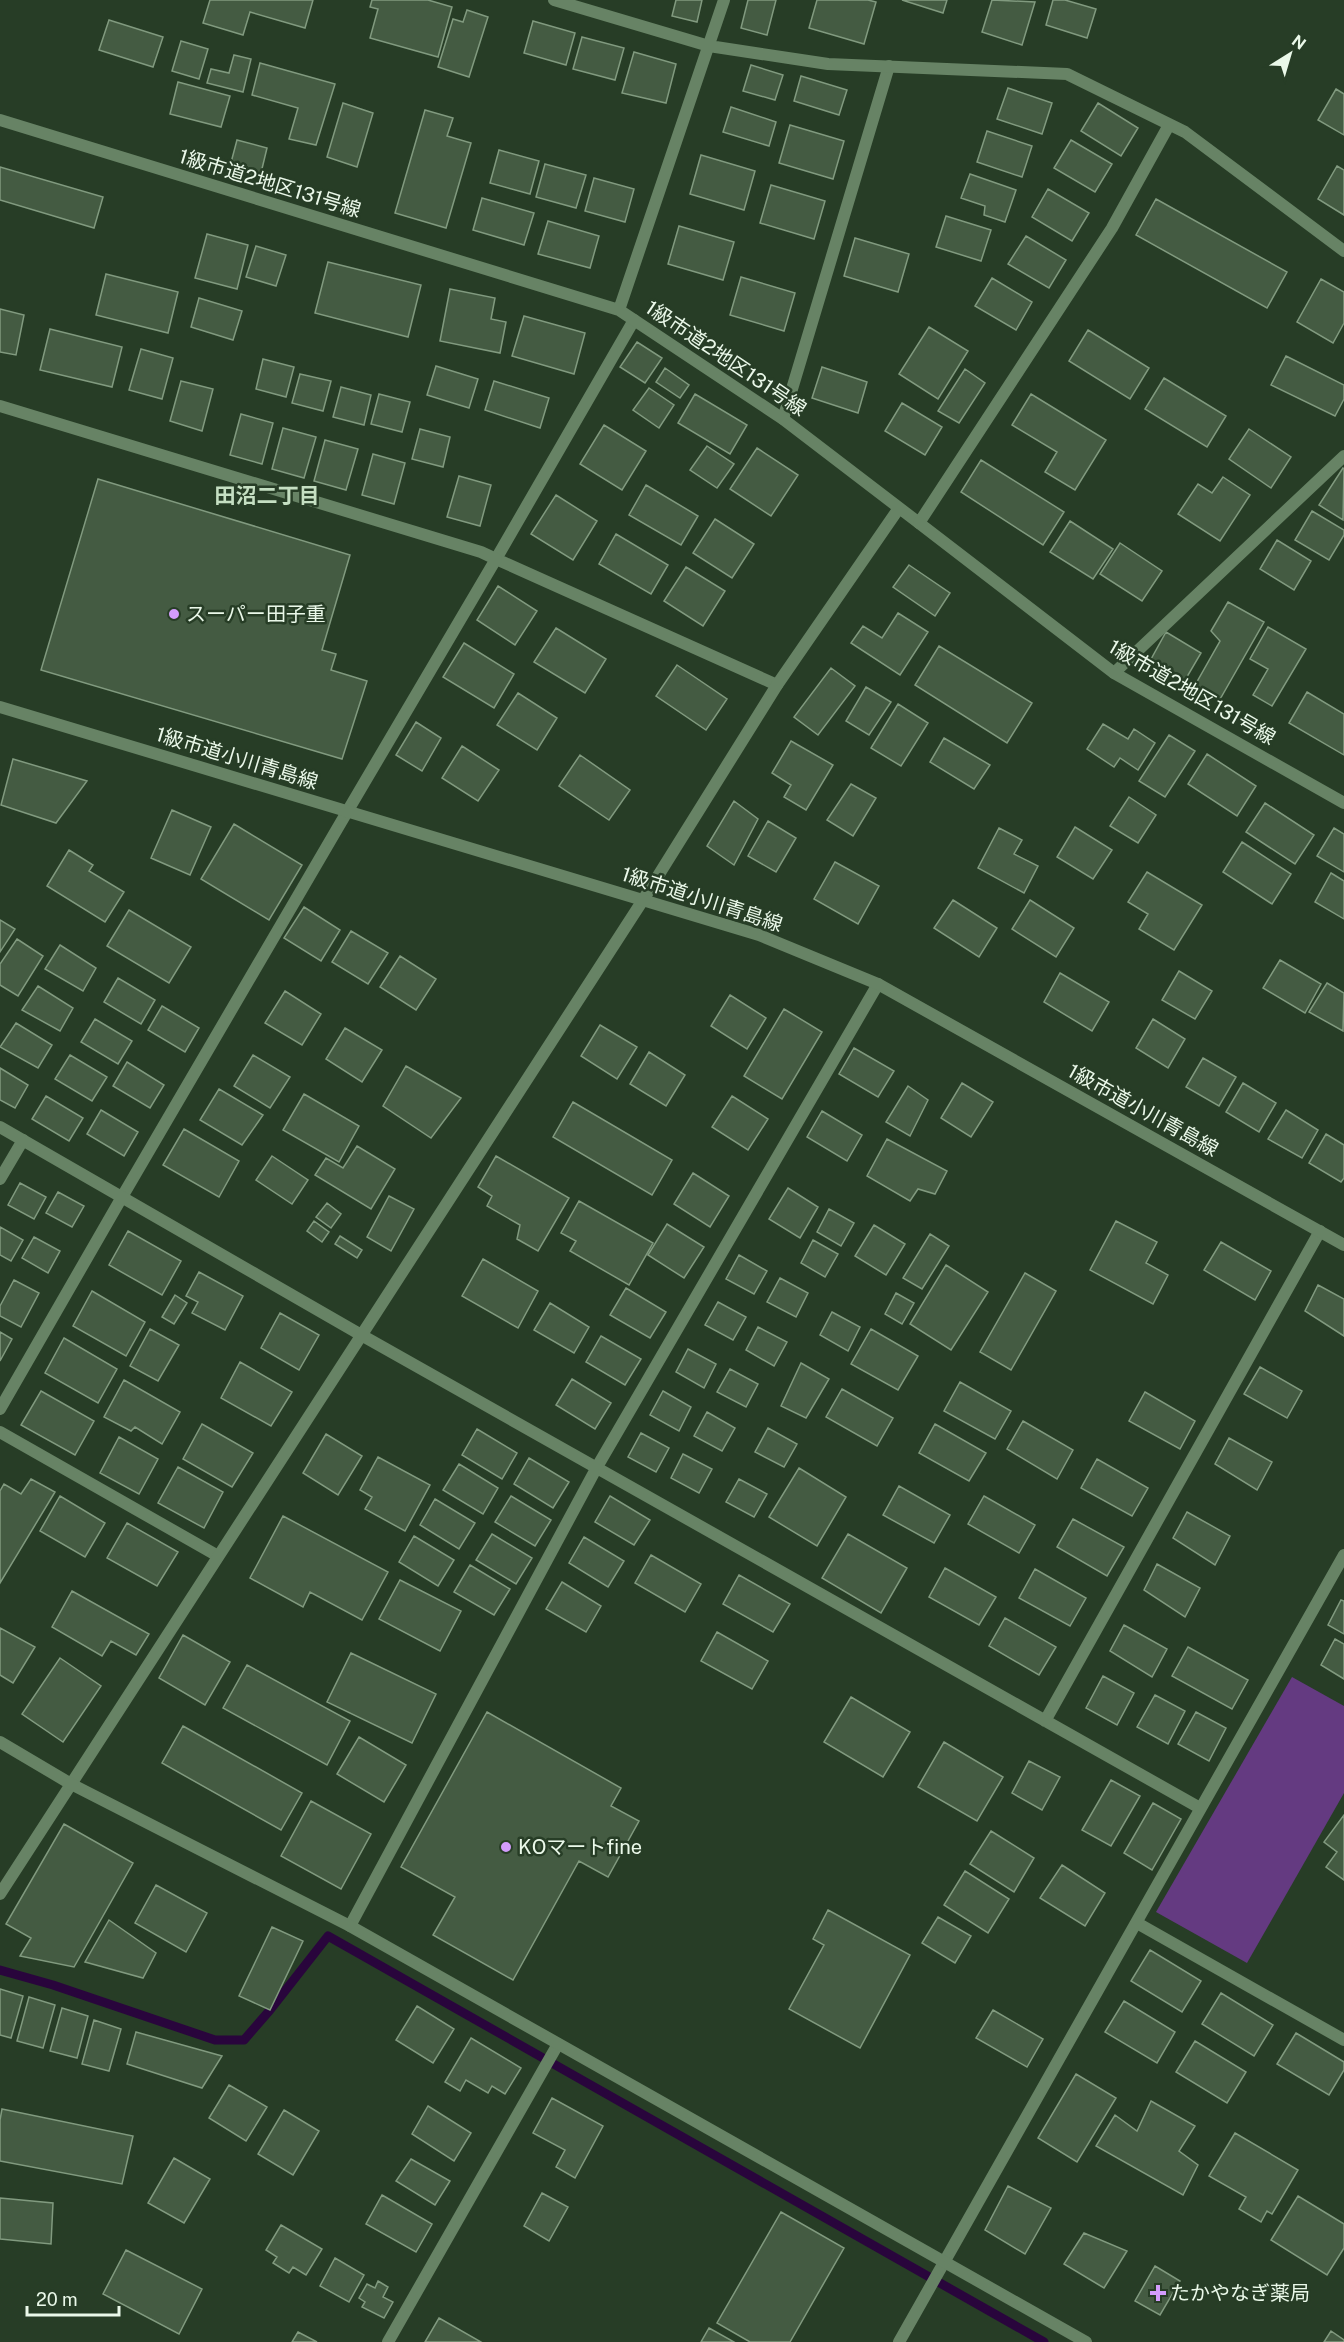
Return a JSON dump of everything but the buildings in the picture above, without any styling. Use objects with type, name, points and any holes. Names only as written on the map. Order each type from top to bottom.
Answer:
[{"type":"street","points":[[554,0],[709,46],[828,64],[1067,74],[1185,132],[1344,251]]},
{"type":"street","points":[[619,310],[724,0]]},
{"type":"street","points":[[783,419],[889,66]]},
{"type":"street","name":"1級市道2地区131号線","points":[[0,120],[619,310],[783,419],[1114,672],[1344,803]]},
{"type":"street","points":[[919,523],[1112,228],[1168,125]]},
{"type":"street","points":[[0,1409],[634,320]]},
{"type":"street","points":[[0,406],[482,552],[777,685]]},
{"type":"street","points":[[1114,672],[1344,456]]},
{"type":"street","points":[[0,1894],[363,1336],[643,900],[777,685],[898,508]]},
{"type":"street","name":"1級市道小川青島線","points":[[0,707],[759,935],[878,984],[1344,1245]]},
{"type":"street","points":[[350,1926],[597,1467],[878,984]]},
{"type":"street","points":[[0,1127],[363,1336],[1200,1808]]},
{"type":"street","points":[[0,1179],[23,1140]]},
{"type":"street","points":[[1045,1721],[1320,1231]]},
{"type":"street","points":[[0,1432],[218,1556]]},
{"type":"street","points":[[899,2342],[1344,1555]]},
{"type":"street","points":[[0,1742],[71,1784],[350,1926],[1086,2342]]},
{"type":"street","points":[[1137,1923],[1344,2040]]},
{"type":"street","points":[[388,2342],[558,2044]]},
{"type":"shaded area","points":[[1292,1677],[1344,1706],[1344,1793],[1247,1963],[1156,1912]]},
{"type":"waterway","points":[[0,1970],[53,1985],[215,2040],[244,2040],[328,1936],[1044,2342]]},
{"type":"place","name":"スーパー田子重","points":[[174,614]]},
{"type":"place","name":"KOマートfine","points":[[506,1847]]},
{"type":"place","name":"たかやなぎ薬局","points":[[1158,2293]]},
{"type":"district","name":"田沼二丁目","points":[[267,495]]}]
